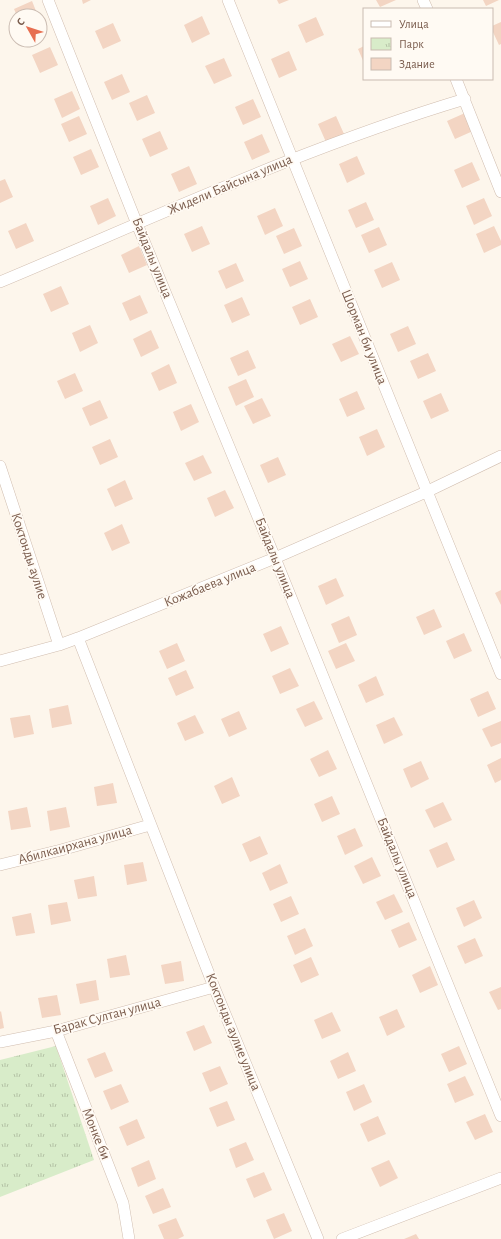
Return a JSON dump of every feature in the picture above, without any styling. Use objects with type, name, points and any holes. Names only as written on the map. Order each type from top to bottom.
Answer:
[{"type":"street","name":"Байдалы улица","points":[[48,0],[137,224],[275,558],[501,1116]]},
{"type":"street","name":"Шорман би улица","points":[[228,0],[501,674]]},
{"type":"street","points":[[456,80],[501,192]]},
{"type":"street","name":"Жидели Байсына улица","points":[[0,282],[292,159],[425,111],[465,99]]},
{"type":"street","name":"Кожабаева улица","points":[[0,661],[78,638],[275,558],[426,492],[501,456]]},
{"type":"street","name":"Коктонды аулие","points":[[0,466],[58,645]]},
{"type":"street","name":"Коктонды аулие улица","points":[[78,638],[214,987],[318,1239]]},
{"type":"street","name":"Абилкаирхана улица","points":[[0,865],[61,850],[150,825]]},
{"type":"street","name":"Барак Султан улица","points":[[0,1042],[56,1031],[214,987]]},
{"type":"street","name":"Монке би","points":[[56,1031],[123,1203],[129,1239]]},
{"type":"street","points":[[342,1239],[501,1178]]},
{"type":"green space","points":[[56,1046],[94,1160],[0,1197],[0,1060]]},
{"type":"building","points":[[82,0],[91,0],[83,4]]},
{"type":"building","points":[[277,0],[289,0],[279,4]]},
{"type":"building","points":[[376,0],[396,0],[380,7]]},
{"type":"building","points":[[483,0],[499,0],[486,6]]},
{"type":"building","points":[[32,1],[35,8],[16,8]]},
{"type":"building","points":[[202,16],[210,34],[192,43],[184,25]]},
{"type":"building","points":[[316,17],[324,35],[306,43],[298,25]]},
{"type":"building","points":[[501,22],[501,44],[499,45],[493,32],[493,26]]},
{"type":"building","points":[[113,23],[121,41],[103,49],[95,31]]},
{"type":"building","points":[[363,46],[363,61],[358,49]]},
{"type":"building","points":[[50,47],[58,65],[40,73],[32,55]]},
{"type":"building","points":[[289,51],[297,70],[279,78],[271,59]]},
{"type":"building","points":[[224,58],[232,76],[214,84],[205,66]]},
{"type":"building","points":[[122,74],[130,92],[112,100],[104,82]]},
{"type":"building","points":[[72,91],[80,109],[62,118],[54,99]]},
{"type":"building","points":[[147,95],[155,113],[137,121],[129,103]]},
{"type":"building","points":[[253,99],[261,117],[243,125],[235,107]]},
{"type":"building","points":[[465,113],[473,131],[455,139],[447,121]]},
{"type":"building","points":[[79,116],[87,134],[69,142],[61,124]]},
{"type":"building","points":[[336,116],[344,134],[326,142],[318,124]]},
{"type":"building","points":[[160,131],[168,149],[150,157],[142,139]]},
{"type":"building","points":[[262,134],[270,152],[252,160],[244,142]]},
{"type":"building","points":[[91,149],[99,167],[81,175],[73,157]]},
{"type":"building","points":[[357,156],[365,174],[347,183],[339,164]]},
{"type":"building","points":[[472,162],[480,180],[462,188],[454,170]]},
{"type":"building","points":[[189,166],[197,184],[179,192],[171,174]]},
{"type":"building","points":[[5,179],[13,197],[0,203],[0,181]]},
{"type":"building","points":[[108,198],[116,216],[98,225],[90,206]]},
{"type":"building","points":[[484,198],[492,216],[474,225],[466,206]]},
{"type":"building","points":[[366,202],[374,220],[356,228],[348,210]]},
{"type":"building","points":[[275,208],[283,226],[265,235],[257,216]]},
{"type":"building","points":[[26,223],[34,241],[16,249],[8,231]]},
{"type":"building","points":[[202,226],[210,244],[192,252],[184,234]]},
{"type":"building","points":[[494,226],[501,241],[501,245],[484,253],[476,234]]},
{"type":"building","points":[[379,227],[387,245],[369,253],[361,235]]},
{"type":"building","points":[[294,228],[302,246],[284,254],[276,236]]},
{"type":"building","points":[[139,246],[147,265],[129,273],[121,255]]},
{"type":"building","points":[[300,261],[308,279],[290,287],[282,269]]},
{"type":"building","points":[[392,262],[400,280],[382,288],[374,270]]},
{"type":"building","points":[[236,263],[244,281],[226,289],[218,271]]},
{"type":"building","points":[[61,286],[69,304],[51,312],[43,294]]},
{"type":"building","points":[[140,295],[148,313],[130,321],[122,303]]},
{"type":"building","points":[[242,297],[250,315],[232,323],[224,305]]},
{"type":"building","points":[[310,299],[318,317],[300,325],[292,307]]},
{"type":"building","points":[[90,325],[98,343],[80,352],[72,333]]},
{"type":"building","points":[[408,326],[416,344],[398,352],[390,334]]},
{"type":"building","points":[[151,330],[159,348],[141,357],[133,339]]},
{"type":"building","points":[[350,336],[359,354],[341,362],[332,344]]},
{"type":"building","points":[[248,350],[256,368],[238,376],[230,358]]},
{"type":"building","points":[[428,353],[436,371],[418,379],[410,361]]},
{"type":"building","points":[[169,364],[177,383],[159,391],[151,373]]},
{"type":"building","points":[[75,373],[83,391],[65,399],[57,381]]},
{"type":"building","points":[[246,379],[254,397],[236,406],[228,387]]},
{"type":"building","points":[[357,391],[365,409],[347,417],[339,399]]},
{"type":"building","points":[[441,393],[449,411],[431,419],[423,401]]},
{"type":"building","points":[[262,398],[271,416],[253,424],[244,406]]},
{"type":"building","points":[[100,400],[108,418],[90,426],[82,408]]},
{"type":"building","points":[[191,404],[199,422],[181,431],[173,412]]},
{"type":"building","points":[[377,429],[385,447],[367,456],[359,437]]},
{"type":"building","points":[[110,439],[118,457],[100,465],[92,447]]},
{"type":"building","points":[[203,455],[212,473],[194,481],[185,463]]},
{"type":"building","points":[[278,457],[286,475],[268,483],[260,465]]},
{"type":"building","points":[[125,480],[133,499],[115,507],[107,489]]},
{"type":"building","points":[[225,490],[234,508],[215,517],[207,498]]},
{"type":"building","points":[[122,524],[130,543],[112,551],[104,533]]},
{"type":"building","points":[[336,578],[344,596],[326,605],[318,586]]},
{"type":"building","points":[[501,590],[501,605],[495,593]]},
{"type":"building","points":[[434,609],[442,627],[424,635],[416,617]]},
{"type":"building","points":[[349,616],[357,635],[339,643],[331,624]]},
{"type":"building","points":[[281,626],[289,644],[271,652],[263,634]]},
{"type":"building","points":[[464,633],[472,651],[454,659],[446,641]]},
{"type":"building","points":[[177,643],[185,661],[167,669],[159,651]]},
{"type":"building","points":[[346,643],[355,661],[336,669],[328,651]]},
{"type":"building","points":[[290,668],[299,686],[280,694],[272,676]]},
{"type":"building","points":[[186,670],[194,688],[176,696],[168,678]]},
{"type":"building","points":[[376,676],[384,695],[366,703],[358,685]]},
{"type":"building","points":[[488,691],[496,709],[478,717],[470,699]]},
{"type":"building","points":[[314,701],[323,719],[305,727],[296,709]]},
{"type":"building","points":[[68,705],[72,724],[52,728],[49,709]]},
{"type":"building","points":[[239,711],[247,729],[229,737],[221,719]]},
{"type":"building","points":[[30,715],[34,734],[14,738],[10,718]]},
{"type":"building","points":[[195,715],[204,733],[185,741],[177,723]]},
{"type":"building","points":[[394,717],[403,735],[384,744],[376,725]]},
{"type":"building","points":[[501,721],[501,743],[491,747],[482,729]]},
{"type":"building","points":[[328,750],[337,769],[319,777],[310,759]]},
{"type":"building","points":[[501,758],[501,780],[495,783],[487,765]]},
{"type":"building","points":[[421,761],[429,779],[411,788],[403,769]]},
{"type":"building","points":[[232,777],[240,796],[222,804],[214,786]]},
{"type":"building","points":[[113,783],[117,803],[97,806],[94,787]]},
{"type":"building","points":[[332,796],[340,814],[322,822],[314,804]]},
{"type":"building","points":[[443,802],[452,820],[434,828],[425,810]]},
{"type":"building","points":[[27,807],[31,827],[11,830],[8,811]]},
{"type":"building","points":[[66,807],[70,827],[50,831],[47,811]]},
{"type":"building","points":[[355,828],[363,846],[345,855],[337,836]]},
{"type":"building","points":[[260,836],[268,854],[250,862],[242,844]]},
{"type":"building","points":[[447,842],[455,860],[437,868],[429,850]]},
{"type":"building","points":[[372,857],[381,876],[363,884],[354,866]]},
{"type":"building","points":[[143,862],[147,881],[127,885],[124,865]]},
{"type":"building","points":[[280,864],[288,883],[270,891],[262,873]]},
{"type":"building","points":[[94,876],[97,896],[78,899],[74,880]]},
{"type":"building","points":[[394,894],[403,912],[385,920],[376,902]]},
{"type":"building","points":[[291,896],[299,914],[281,922],[273,904]]},
{"type":"building","points":[[474,900],[482,918],[464,927],[456,908]]},
{"type":"building","points":[[67,902],[71,921],[51,925],[48,905]]},
{"type":"building","points":[[31,913],[35,933],[16,936],[12,917]]},
{"type":"building","points":[[409,922],[417,940],[399,948],[391,930]]},
{"type":"building","points":[[305,928],[313,946],[295,955],[287,936]]},
{"type":"building","points":[[475,938],[483,956],[465,964],[457,946]]},
{"type":"building","points":[[126,955],[130,975],[110,978],[107,959]]},
{"type":"building","points":[[311,957],[319,975],[301,983],[293,965]]},
{"type":"building","points":[[181,961],[184,981],[165,984],[161,965]]},
{"type":"building","points":[[430,966],[438,985],[420,993],[412,975]]},
{"type":"building","points":[[96,980],[99,1000],[80,1004],[76,984]]},
{"type":"building","points":[[501,987],[501,1009],[498,1010],[489,992]]},
{"type":"building","points":[[57,995],[61,1015],[42,1018],[38,998]]},
{"type":"building","points":[[397,1009],[405,1027],[387,1036],[379,1017]]},
{"type":"building","points":[[1,1011],[4,1028],[0,1029],[0,1012]]},
{"type":"building","points":[[332,1012],[341,1031],[322,1039],[314,1020]]},
{"type":"building","points":[[204,1025],[212,1043],[194,1051],[186,1032]]},
{"type":"building","points":[[459,1046],[467,1064],[449,1072],[441,1054]]},
{"type":"building","points":[[105,1052],[113,1071],[95,1078],[87,1059]]},
{"type":"building","points":[[348,1052],[356,1071],[338,1079],[330,1061]]},
{"type":"building","points":[[220,1066],[228,1084],[210,1092],[202,1073]]},
{"type":"building","points":[[465,1076],[474,1095],[455,1103],[447,1084]]},
{"type":"building","points":[[121,1084],[129,1102],[111,1110],[103,1091]]},
{"type":"building","points":[[364,1084],[372,1102],[354,1111],[346,1092]]},
{"type":"building","points":[[227,1101],[235,1120],[217,1127],[209,1108]]},
{"type":"building","points":[[485,1114],[493,1132],[475,1140],[466,1122]]},
{"type":"building","points":[[378,1116],[386,1134],[368,1142],[360,1124]]},
{"type":"building","points":[[137,1119],[145,1138],[127,1146],[119,1127]]},
{"type":"building","points":[[246,1142],[254,1160],[236,1168],[229,1149]]},
{"type":"building","points":[[149,1160],[156,1179],[138,1187],[131,1168]]},
{"type":"building","points":[[389,1160],[398,1178],[380,1187],[371,1168]]},
{"type":"building","points":[[264,1172],[272,1190],[254,1198],[246,1179]]},
{"type":"building","points":[[163,1188],[171,1207],[153,1214],[145,1196]]},
{"type":"building","points":[[284,1213],[292,1231],[274,1239],[266,1220]]},
{"type":"building","points":[[176,1218],[184,1236],[178,1239],[164,1239],[158,1225]]},
{"type":"building","points":[[416,1234],[419,1239],[404,1239]]}]
